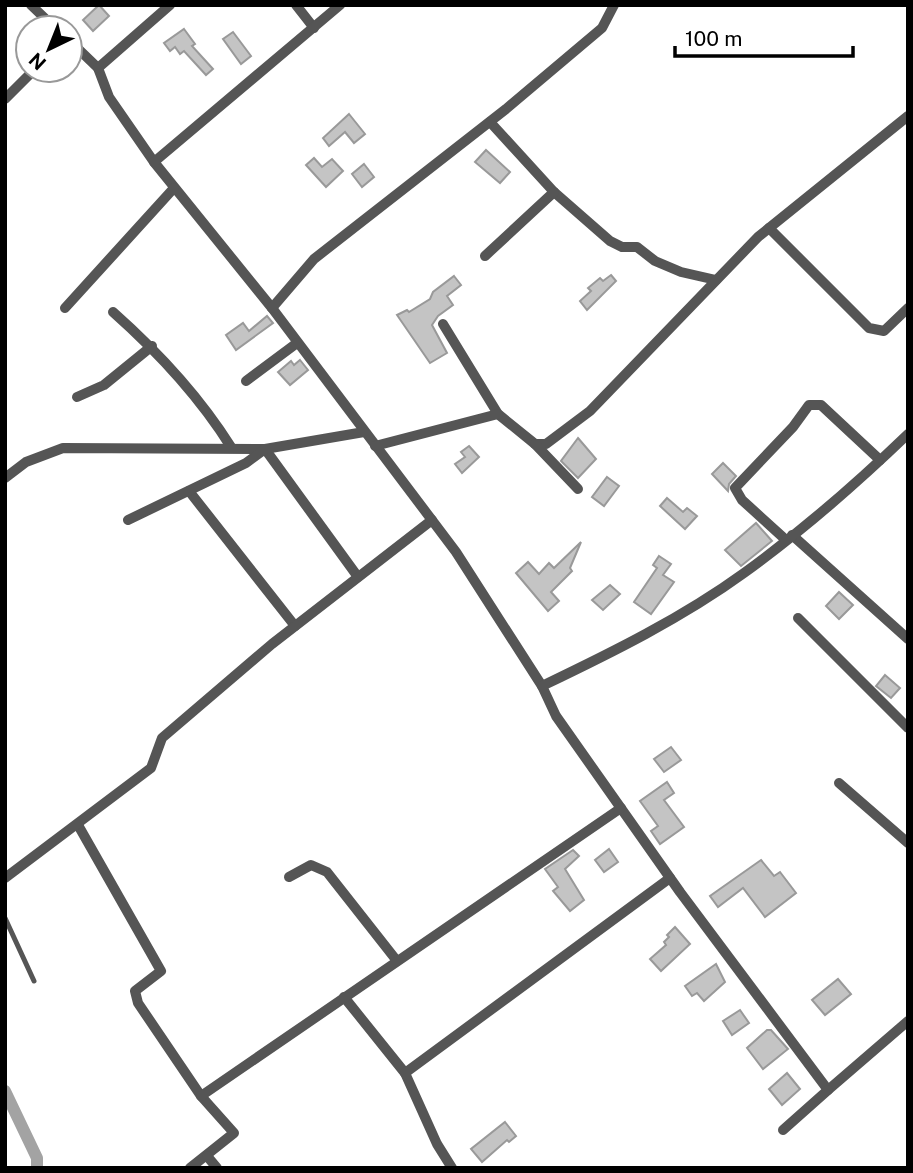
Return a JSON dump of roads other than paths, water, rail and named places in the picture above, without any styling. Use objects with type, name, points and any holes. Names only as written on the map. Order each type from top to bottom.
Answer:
[{"type":"street","points":[[97,68],[170,5]]},
{"type":"street","points":[[296,5],[314,27]]},
{"type":"street","points":[[154,162],[341,5]]},
{"type":"street","points":[[272,308],[314,259],[490,122],[602,28],[614,5]]},
{"type":"street","points":[[84,55],[97,68],[109,97],[154,162],[272,308],[432,520],[499,615],[542,686],[556,716],[670,878],[828,1090]]},
{"type":"street","points":[[5,99],[20,84]]},
{"type":"street","points":[[535,444],[546,444],[590,411],[769,228],[908,116]]},
{"type":"street","points":[[490,122],[554,192],[615,245],[637,247],[665,266],[716,280]]},
{"type":"street","points":[[65,308],[174,188]]},
{"type":"street","points":[[485,256],[554,192]]},
{"type":"street","points":[[769,228],[869,328],[884,331],[908,308]]},
{"type":"street","points":[[113,312],[152,346],[209,414],[230,447]]},
{"type":"street","points":[[443,324],[498,414],[535,444],[578,489]]},
{"type":"street","points":[[246,381],[298,343]]},
{"type":"street","points":[[77,397],[104,385],[152,346]]},
{"type":"street","points":[[880,460],[821,404],[809,405],[793,427],[735,488],[742,500],[908,639]]},
{"type":"street","points":[[375,446],[498,414]]},
{"type":"street","points":[[5,478],[26,462],[63,448],[265,449],[364,432]]},
{"type":"street","points":[[542,686],[615,651],[743,574],[908,434]]},
{"type":"street","points":[[128,520],[189,491],[265,449]]},
{"type":"street","points":[[265,449],[358,577]]},
{"type":"street","points":[[189,491],[295,626]]},
{"type":"street","points":[[5,878],[151,768],[162,738],[295,626],[432,520]]},
{"type":"street","points":[[798,618],[908,729]]},
{"type":"street","points":[[839,783],[908,843]]},
{"type":"street","points":[[201,1096],[621,808]]},
{"type":"street","points":[[78,825],[161,971],[135,991],[138,1003],[201,1096],[234,1133],[190,1168]]},
{"type":"street","points":[[289,877],[311,865],[327,872],[397,961]]},
{"type":"street","points":[[405,1073],[670,878]]},
{"type":"street","points":[[344,997],[405,1073],[437,1144],[452,1168]]},
{"type":"street","points":[[783,1130],[908,1021]]},
{"type":"street","points":[[207,1156],[217,1168]]},
{"type":"lane","points":[[5,918],[34,981]]},
{"type":"waterway","points":[[5,1091],[37,1158],[37,1168]]}]
